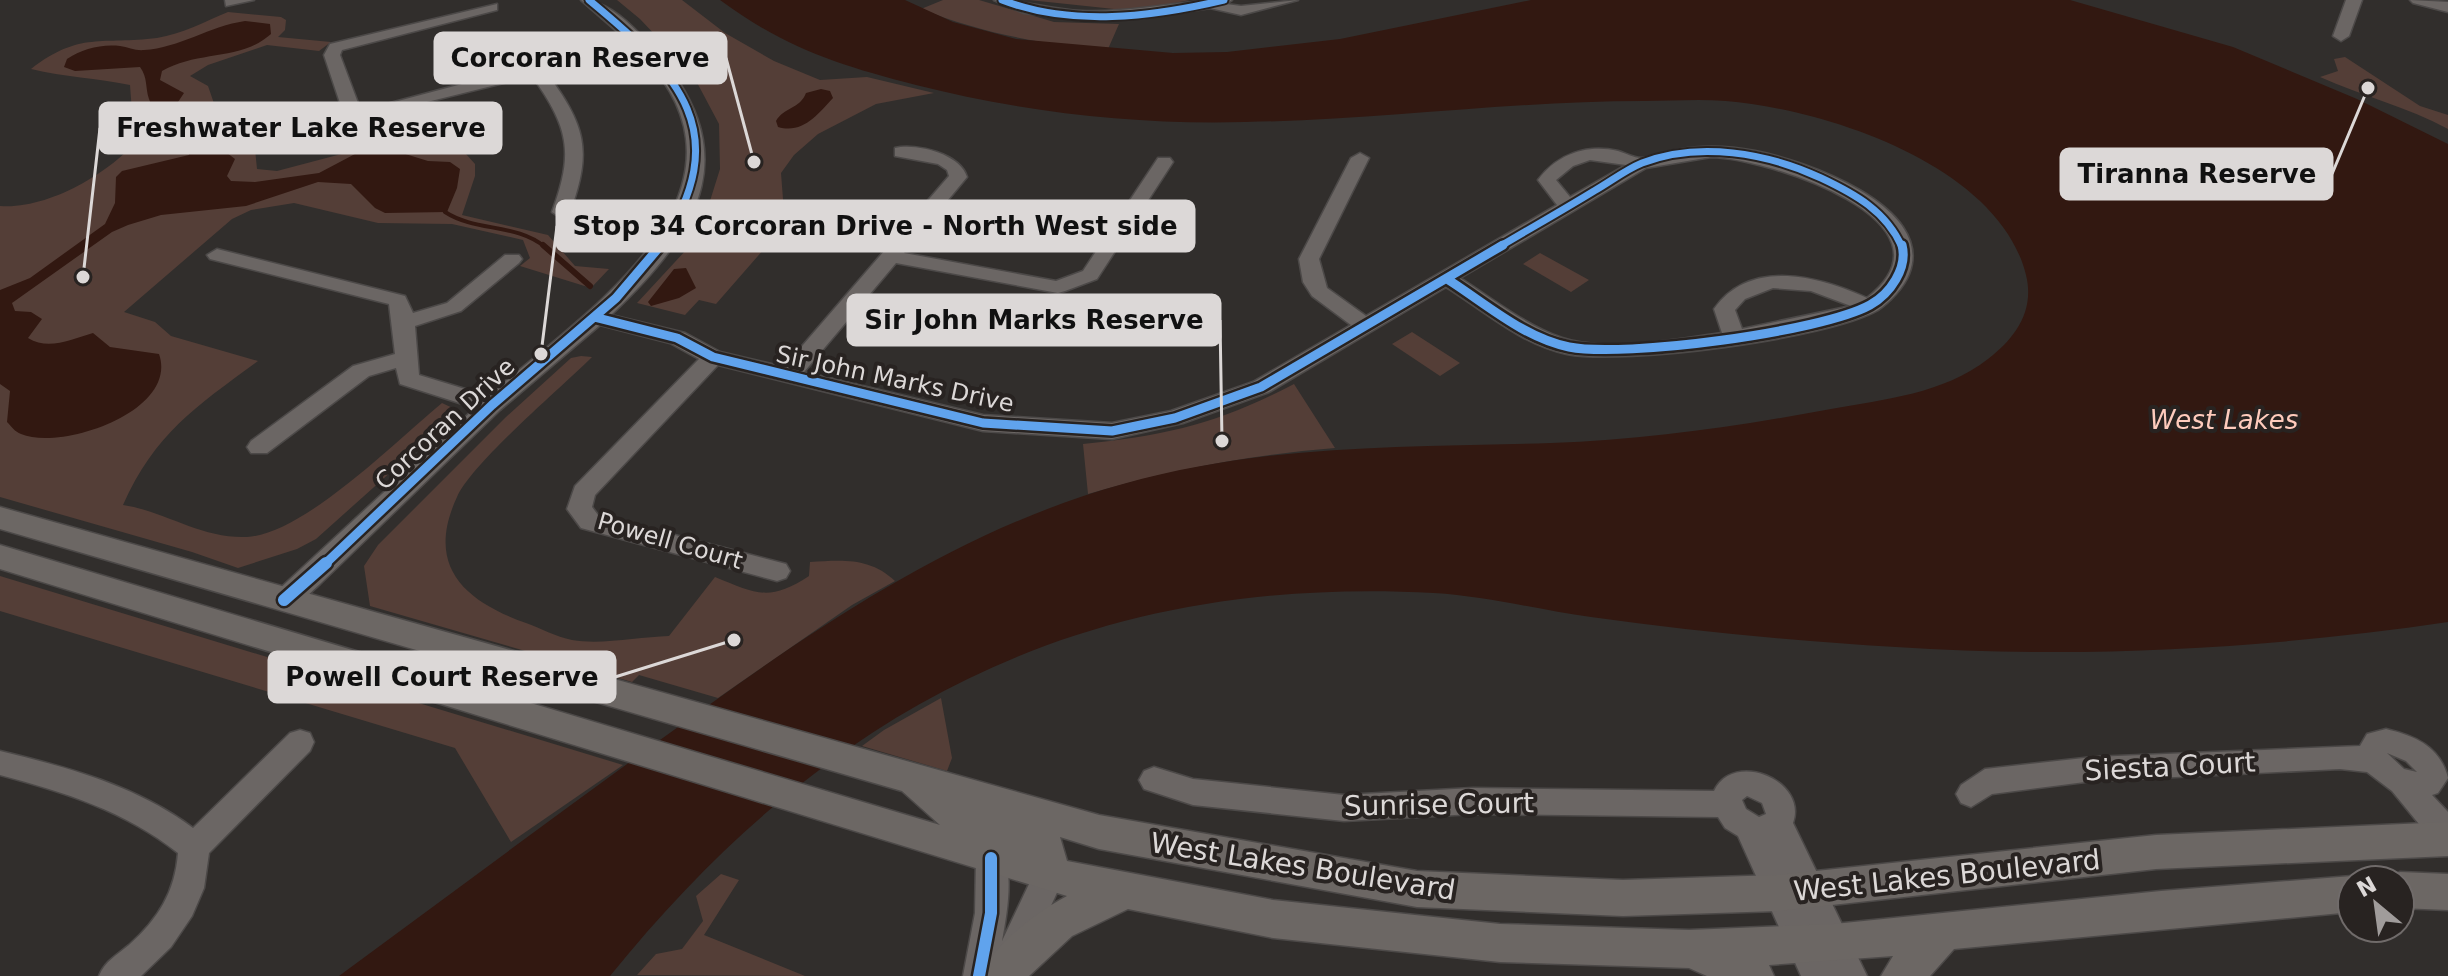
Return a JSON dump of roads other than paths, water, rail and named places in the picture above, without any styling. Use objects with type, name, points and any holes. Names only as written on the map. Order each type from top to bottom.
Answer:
[{"type":"main road","name":"West Lakes Boulevard","points":[[11,521],[1099,832],[1417,889],[1623,898],[1794,892],[2156,852],[2445,832]]},
{"type":"main road","points":[[11,521],[1,539],[72,563],[85,583]]},
{"type":"main road","name":"West Lakes Boulevard","points":[[0,557],[594,734],[828,810],[1049,875],[1273,919],[1500,943],[1689,949],[1826,960],[1945,931],[2336,895]]},
{"type":"main road","points":[[246,631],[284,600]]},
{"type":"main road","points":[[912,779],[947,811],[1030,839],[1046,849],[1049,875]]},
{"type":"main road","points":[[2416,891],[2448,892]]},
{"type":"main road","points":[[995,975],[1060,918],[1092,902],[1126,892]]},
{"type":"main road","points":[[1902,976],[1945,931]]},
{"type":"main road","points":[[1689,949],[1753,976]]},
{"type":"street","name":"Corcoran Drive","points":[[284,600],[492,405],[594,317],[651,259],[672,229],[690,190],[698,156],[688,108],[639,42],[589,0]]},
{"type":"street","points":[[1002,0],[1041,11],[1100,15],[1148,13],[1219,2],[1220,9],[1240,12],[1290,0]]},
{"type":"street","points":[[2341,36],[2354,0]]},
{"type":"street","points":[[2418,0],[2448,7]]},
{"type":"street","points":[[492,7],[336,47],[332,55],[350,106],[362,113],[384,110],[639,42]]},
{"type":"street","points":[[536,70],[566,111],[577,152],[573,181],[561,212]]},
{"type":"street","points":[[788,377],[958,177],[955,167],[943,160],[901,152]]},
{"type":"street","name":"Sir John Marks Drive","points":[[594,317],[677,338],[713,357],[983,423],[1112,431],[1221,405],[1261,387],[1640,164],[1675,155],[1738,153],[1773,159],[1835,182],[1879,215],[1896,233],[1903,251],[1901,269],[1889,289],[1868,306],[1834,318],[1734,336],[1588,352],[1548,341],[1447,279]]},
{"type":"street","name":"Sir John Marks Drive","points":[[1570,206],[1555,194],[1547,180],[1564,162],[1600,154],[1640,164]]},
{"type":"street","points":[[1360,158],[1309,259],[1308,274],[1312,286],[1324,298],[1365,325]]},
{"type":"street","points":[[891,256],[1058,287],[1076,283],[1090,275],[1164,162]]},
{"type":"street","points":[[217,255],[398,300],[407,322],[405,358],[408,379],[492,405]]},
{"type":"street","points":[[407,322],[454,307],[512,259]]},
{"type":"street","points":[[1734,336],[1724,309],[1739,291],[1763,284],[1814,285],[1836,290],[1868,306]]},
{"type":"street","name":"Powell Court","points":[[713,357],[584,492],[579,509],[590,522],[777,571]]},
{"type":"street","points":[[259,447],[361,371],[405,358]]},
{"type":"street","points":[[115,976],[169,930],[191,886],[194,847],[300,742]]},
{"type":"street","name":"Siesta Court","points":[[1971,794],[1985,782],[2093,769],[2340,757],[2374,760],[2383,771],[2426,772]]},
{"type":"street","points":[[0,763],[93,790],[169,825],[194,847]]},
{"type":"street","points":[[2426,772],[2422,809],[2445,832]]},
{"type":"street","name":"Sunrise Court","points":[[1154,780],[1193,792],[1344,808],[1473,801],[1726,804]]},
{"type":"street","points":[[1753,783],[1777,798],[1782,813],[1763,825],[1734,818],[1726,804],[1731,787],[1753,783]]},
{"type":"street","points":[[1763,825],[1826,960]]},
{"type":"street","points":[[991,858],[995,975]]},
{"type":"street","points":[[995,975],[1049,875]]},
{"type":"water","name":"West Lakes","points":[[720,0],[905,0],[953,22],[1016,39],[1173,53],[1227,52],[1340,39],[1531,0],[2070,0],[2233,47],[2357,99],[2448,144],[2448,622],[2242,645],[2034,652],[1896,647],[1743,635],[1591,617],[1434,593],[1307,593],[1189,607],[1077,635],[972,676],[874,732],[781,800],[693,882],[610,976],[339,976],[660,740],[824,626],[938,559],[1059,505],[1123,484],[1178,471],[1284,454],[1622,439],[1727,426],[1893,398],[1933,388],[1971,371],[1988,359],[2014,333],[2028,300],[2026,275],[2009,236],[1982,203],[1945,174],[1903,150],[1811,116],[1766,106],[1695,100],[1543,104],[1245,122],[1162,121],[1079,115],[997,103],[916,85],[837,62],[767,31]]},
{"type":"water","points":[[245,21],[270,24],[271,34],[246,48],[176,64],[162,71],[160,80],[184,93],[178,102],[188,119],[235,159],[227,176],[231,181],[255,182],[319,173],[355,154],[386,148],[428,161],[450,162],[460,169],[457,188],[447,212],[385,213],[375,208],[351,184],[318,182],[246,206],[161,215],[112,232],[12,303],[15,311],[31,312],[42,319],[28,338],[36,342],[52,344],[93,333],[110,347],[159,354],[160,374],[152,393],[135,409],[113,422],[88,431],[40,438],[19,433],[7,422],[10,391],[0,384],[0,290],[30,278],[105,224],[115,203],[116,177],[122,171],[189,155],[188,145],[152,106],[140,67],[75,71],[64,67],[67,59],[99,47],[157,48]]},
{"type":"water","points":[[821,89],[830,91],[833,98],[815,116],[795,128],[778,127],[776,121],[783,113],[800,102],[806,93]]},
{"type":"water","points":[[686,268],[696,288],[679,298],[651,306],[648,302],[674,269]]},
{"type":"waterway","points":[[445,212],[470,223],[522,234],[545,247]]},
{"type":"waterway","points":[[543,245],[590,286]]},
{"type":"place","name":"Tiranna Reserve","points":[[2368,88]]},
{"type":"place","name":"Corcoran Reserve","points":[[754,162]]},
{"type":"place","name":"Freshwater Lake Reserve","points":[[83,277]]},
{"type":"place","name":"Stop 34 Corcoran Drive - North West side","points":[[541,354]]},
{"type":"place","name":"Sir John Marks Reserve","points":[[1222,441]]},
{"type":"place","name":"Powell Court Reserve","points":[[734,640]]}]
